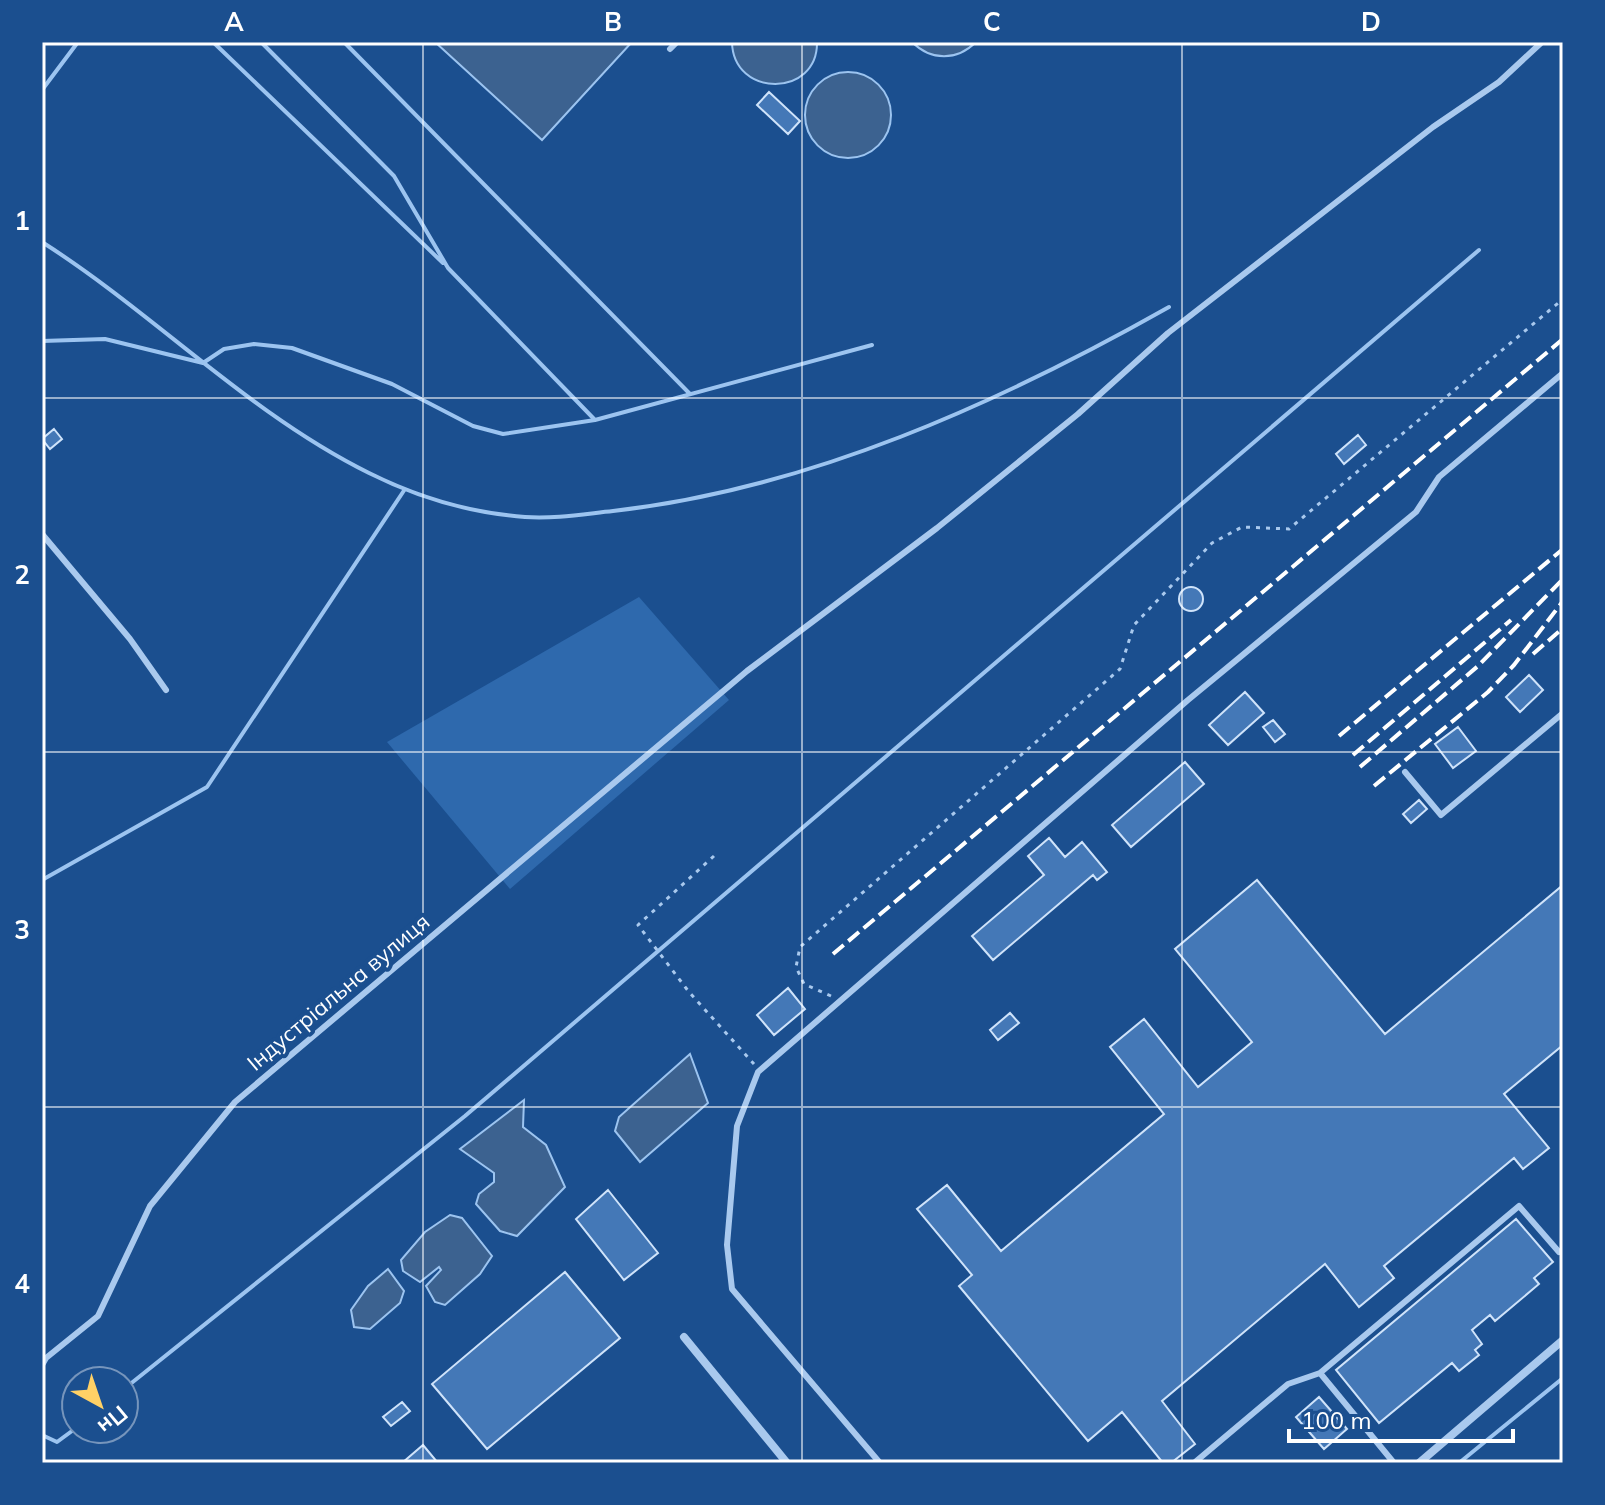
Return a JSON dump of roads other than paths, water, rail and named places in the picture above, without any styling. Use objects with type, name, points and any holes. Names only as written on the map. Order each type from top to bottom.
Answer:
[{"type":"street","points":[[684,1337],[787,1463]]},
{"type":"street","points":[[1419,1463],[1563,1340]]},
{"type":"lane","points":[[670,49],[677,42]]},
{"type":"lane","name":"Індустріальна вулиця","points":[[42,1365],[46,1358],[98,1316],[150,1206],[235,1102],[718,695],[937,528],[1078,414],[1168,333],[1433,127],[1499,82],[1542,42]]},
{"type":"lane","points":[[880,1463],[732,1289],[727,1245],[737,1126],[758,1072],[838,999],[1188,700],[1416,512],[1439,477],[1563,373]]},
{"type":"lane","points":[[42,534],[130,639],[166,690]]},
{"type":"lane","points":[[1405,772],[1441,815],[1563,713]]},
{"type":"lane","points":[[1194,1463],[1288,1384],[1320,1373],[1519,1206],[1559,1252]]},
{"type":"lane","points":[[1320,1373],[1394,1463]]},
{"type":"waterway","points":[[42,90],[78,42]]},
{"type":"waterway","points":[[213,42],[443,263]]},
{"type":"waterway","points":[[261,42],[394,176],[448,268],[595,420],[872,345]]},
{"type":"waterway","points":[[344,42],[690,394]]},
{"type":"waterway","points":[[42,242],[124,300],[242,393],[325,449],[369,473],[425,496],[465,508],[525,517],[580,515],[686,500],[830,462],[970,408],[1169,307]]},
{"type":"waterway","points":[[140,1376],[465,1116],[1479,250]]},
{"type":"waterway","points":[[42,341],[105,339],[203,363],[224,349],[254,344],[292,348],[392,384],[473,426],[503,434],[595,420]]},
{"type":"waterway","points":[[42,880],[207,787],[405,489]]},
{"type":"waterway","points":[[1459,1463],[1563,1378]]},
{"type":"waterway","points":[[42,1435],[57,1442],[60,1440]]},
{"type":"railway","points":[[833,954],[1563,339]]},
{"type":"railway","points":[[1339,736],[1563,549]]},
{"type":"railway","points":[[1360,767],[1478,666],[1563,579]]},
{"type":"railway","points":[[1374,786],[1488,692],[1514,665],[1563,601]]},
{"type":"railway","points":[[1353,755],[1511,620]]},
{"type":"railway","points":[[1533,654],[1563,628]]}]
